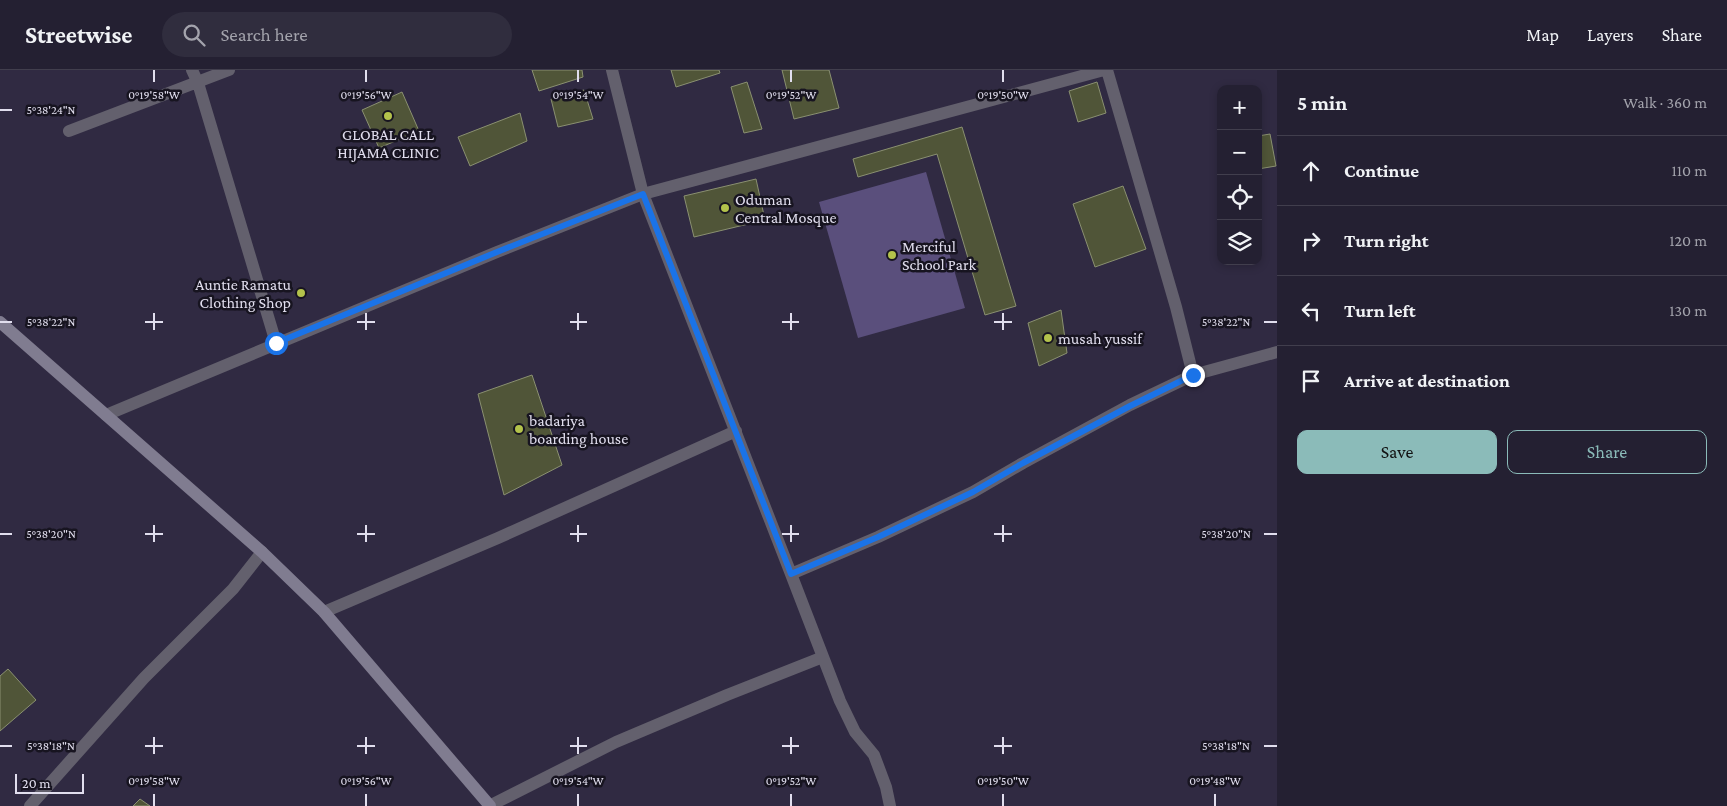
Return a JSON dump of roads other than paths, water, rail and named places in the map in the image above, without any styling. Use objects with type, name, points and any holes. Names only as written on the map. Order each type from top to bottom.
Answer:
[{"type":"street","points":[[192,70],[198,83],[276,343]]},
{"type":"street","points":[[69,131],[229,70]]},
{"type":"street","points":[[612,70],[643,194],[823,657],[854,732],[874,755],[886,787],[890,806]]},
{"type":"street","points":[[106,415],[276,343],[643,194],[1105,70],[1173,298],[1193,375]]},
{"type":"street","points":[[0,322],[262,552],[324,612],[489,806],[616,742],[823,657]]},
{"type":"street","points":[[791,574],[878,537],[973,492],[1122,410],[1193,375],[1277,352]]},
{"type":"street","points":[[324,612],[498,538],[736,431]]},
{"type":"street","points":[[30,806],[144,678],[233,589],[262,552]]},
{"type":"place","name":"GLOBAL CALL HIJAMA CLINIC","points":[[388,116]]},
{"type":"place","name":"Oduman Central Mosque","points":[[725,208]]},
{"type":"place","name":"Merciful School Park","points":[[892,255]]},
{"type":"place","name":"Auntie Ramatu Clothing Shop","points":[[301,293]]},
{"type":"place","name":"musah yussif","points":[[1048,338]]},
{"type":"place","name":"badariya boarding house","points":[[519,429]]}]
